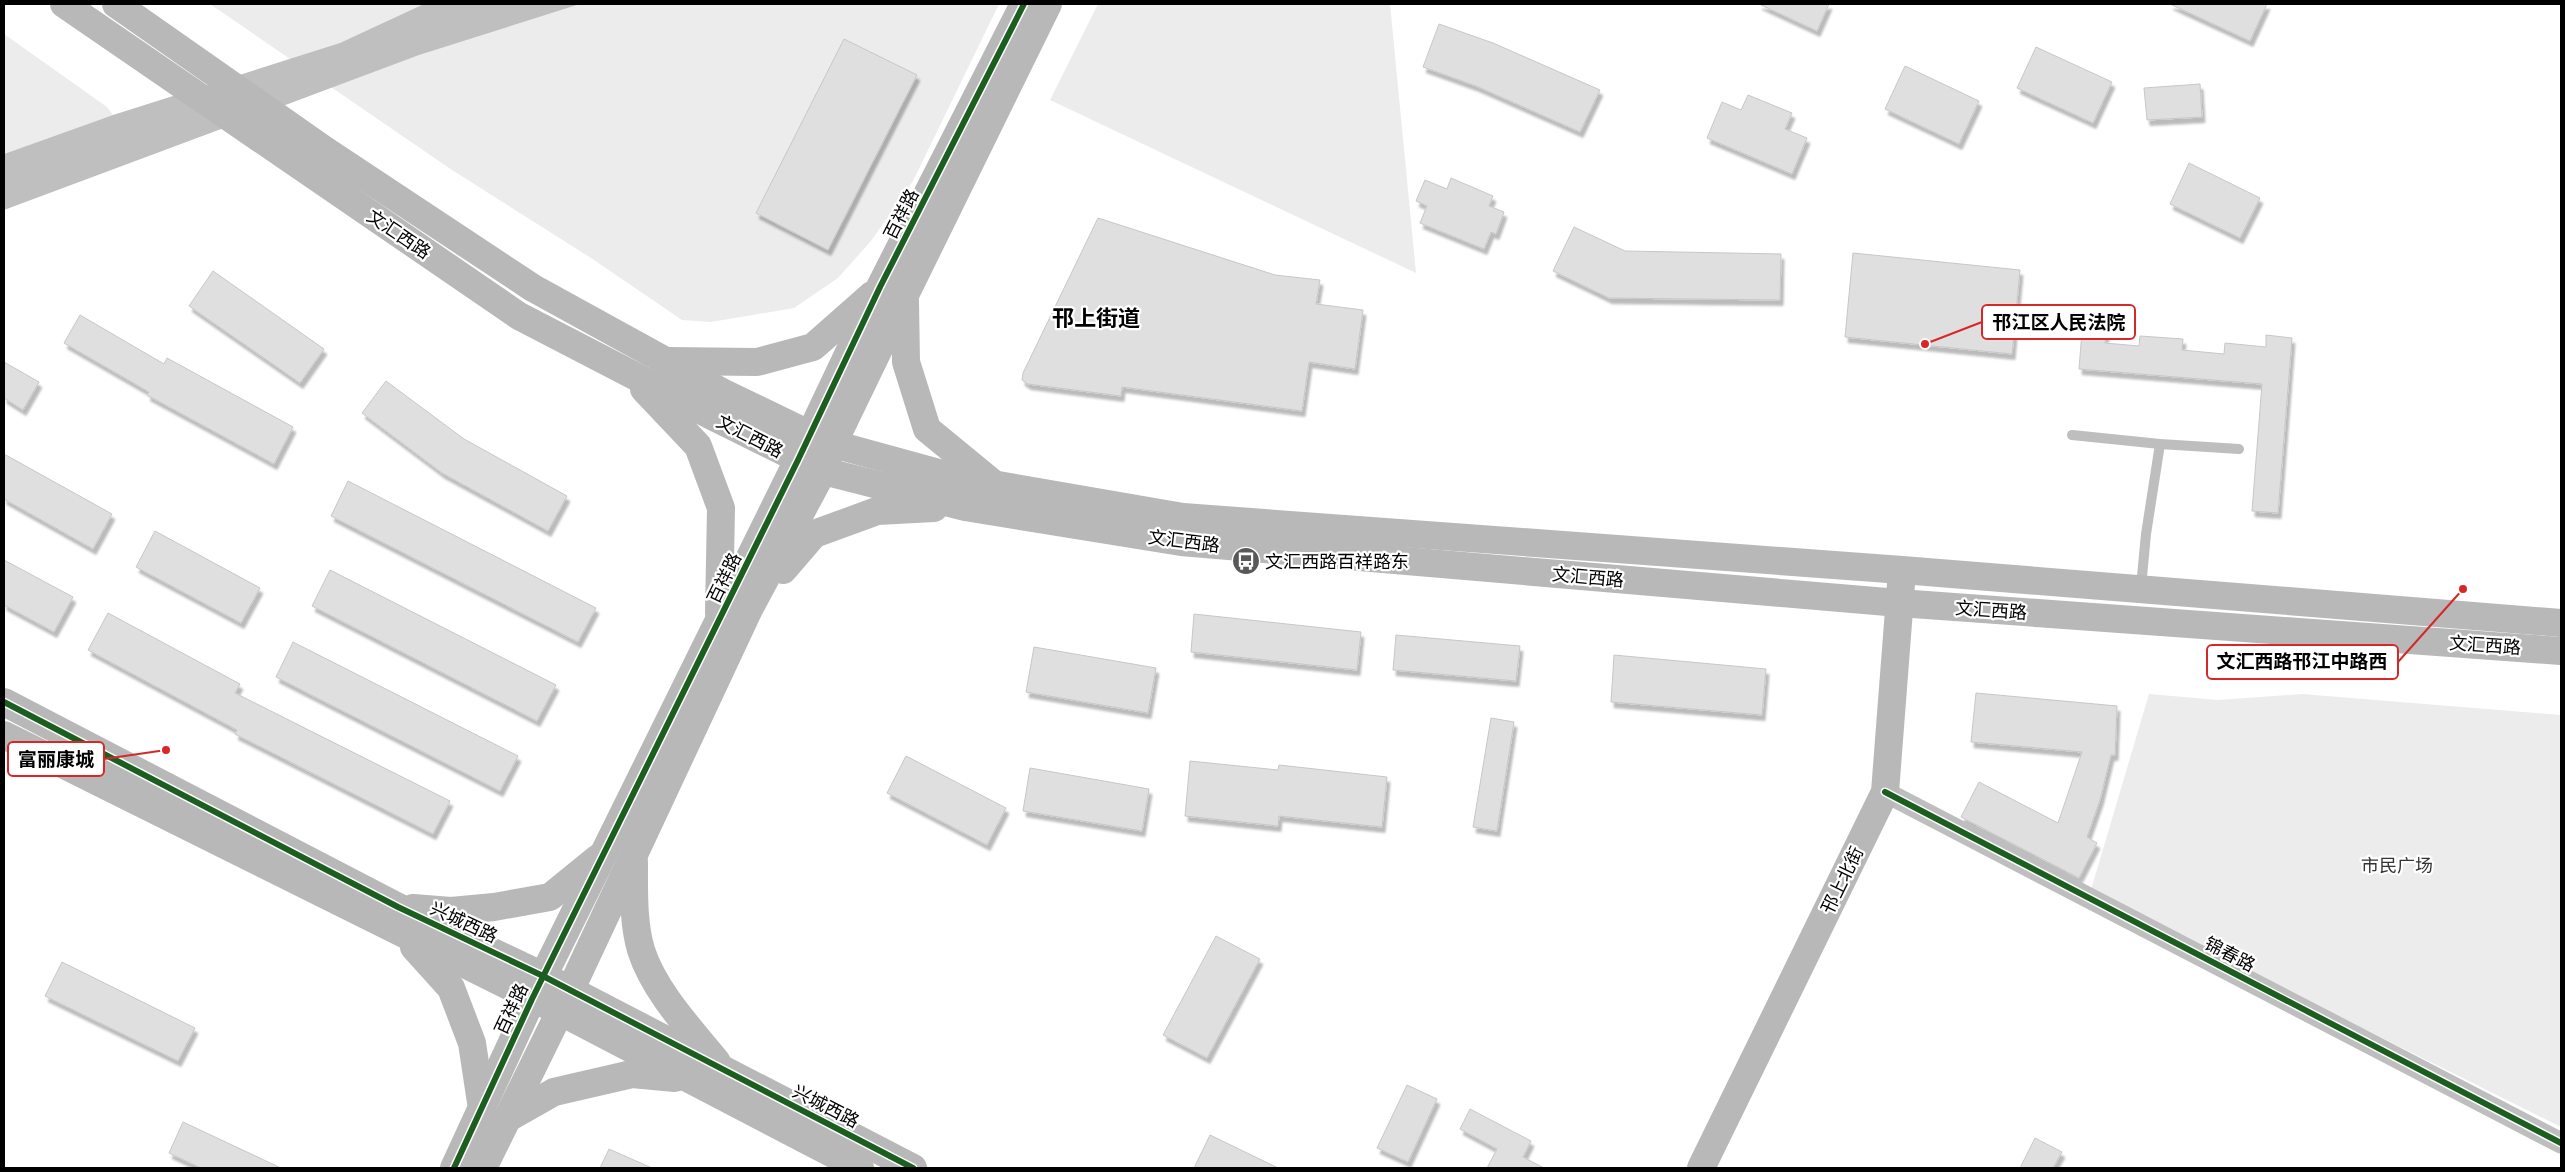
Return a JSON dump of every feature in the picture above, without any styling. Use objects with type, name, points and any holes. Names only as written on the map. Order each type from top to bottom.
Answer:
[{"type":"street","name":"文汇西路","points":[[64,4],[519,316],[811,466],[964,507],[1181,542],[1899,603],[2561,651]]},
{"type":"street","name":"文汇西路","points":[[116,4],[326,151],[533,288],[722,392],[821,439],[957,478],[1183,517],[1902,570],[2561,623]]},
{"type":"street","name":"百祥路","points":[[484,1168],[750,609],[821,439],[893,291],[1024,4]]},
{"type":"street","name":"百祥路","points":[[893,291],[1048,4]]},
{"type":"street","points":[[665,361],[757,362],[812,347],[893,291],[906,362],[927,429],[995,485]]},
{"type":"street","points":[[632,375],[698,446],[721,508],[719,622]]},
{"type":"street","name":"百祥路","points":[[454,1168],[538,988],[719,622],[811,466]]},
{"type":"street","points":[[750,609],[814,534],[877,511],[964,507]]},
{"type":"street","name":"邗上北街","points":[[1701,1168],[1885,792],[1902,570]]},
{"type":"street","name":"兴城西路","points":[[4,702],[398,907],[538,988]]},
{"type":"street","name":"兴城西路","points":[[4,735],[403,935],[538,988],[724,1070],[913,1168]]},
{"type":"street","name":"锦春路","points":[[1885,792],[2561,1143]]},
{"type":"street","points":[[398,907],[452,911],[494,907],[550,897],[605,853]]},
{"type":"street","points":[[633,856],[635,909],[641,951],[666,1000],[724,1070]]},
{"type":"street","points":[[403,935],[451,988],[472,1043],[482,1109]]},
{"type":"street","name":"兴城西路","points":[[565,1001],[690,1080],[860,1168]]},
{"type":"street","points":[[508,1118],[554,1092],[632,1074],[690,1080]]},
{"type":"lane","points":[[2072,435],[2160,444],[2239,449]]},
{"type":"lane","points":[[2141,590],[2146,534],[2160,444]]},
{"type":"green space","points":[[210,4],[999,4],[913,181],[871,241],[838,278],[794,308],[711,322],[682,320],[591,258],[449,168]]},
{"type":"green space","points":[[1098,4],[1390,4],[1416,273],[1050,100]]},
{"type":"green space","points":[[4,34],[107,107],[113,115],[4,154]]},
{"type":"green space","name":"市民广场","points":[[2149,694],[2218,700],[2302,694],[2561,715],[2561,1127],[2090,893]]},
{"type":"shaded area","points":[[424,4],[580,4],[419,55],[4,210],[4,154],[113,115],[340,43]]},
{"type":"building","points":[[1759,4],[1829,4],[1817,31]]},
{"type":"building","points":[[2170,4],[2267,4],[2250,41]]},
{"type":"building","points":[[1439,24],[1493,43],[1600,90],[1580,132],[1476,86],[1423,67]]},
{"type":"building","points":[[844,39],[917,75],[828,250],[756,213]]},
{"type":"building","points":[[2036,47],[2112,82],[2093,123],[2017,88]]},
{"type":"building","points":[[1905,66],[1979,101],[1959,144],[1885,109]]},
{"type":"building","points":[[2200,84],[2202,117],[2147,120],[2144,88]]},
{"type":"building","points":[[1748,95],[1792,113],[1785,129],[1807,138],[1792,174],[1707,138],[1722,102],[1741,110]]},
{"type":"building","points":[[2189,163],[2260,198],[2240,238],[2170,204]]},
{"type":"building","points":[[1451,178],[1493,196],[1489,206],[1504,212],[1496,234],[1491,232],[1484,249],[1420,223],[1427,206],[1416,201],[1425,180],[1447,189]]},
{"type":"building","points":[[1098,218],[1275,275],[1320,280],[1316,304],[1363,310],[1355,369],[1309,362],[1302,411],[1122,387],[1121,396],[1028,384],[1022,380],[1023,373]]},
{"type":"building","points":[[1574,227],[1625,251],[1781,254],[1780,300],[1609,298],[1553,271]]},
{"type":"building","points":[[1853,253],[2020,270],[2012,354],[1845,337]]},
{"type":"building","points":[[213,271],[324,349],[300,383],[189,306]]},
{"type":"building","points":[[80,315],[164,364],[167,358],[293,427],[274,464],[147,395],[149,392],[64,343]]},
{"type":"building","points":[[2082,331],[2106,333],[2105,343],[2139,346],[2140,336],[2183,339],[2182,350],[2224,354],[2225,343],[2266,347],[2266,335],[2292,338],[2278,513],[2252,511],[2262,384],[2079,369]]},
{"type":"building","points":[[4,362],[39,382],[23,410],[4,398]]},
{"type":"building","points":[[386,381],[464,439],[567,496],[548,531],[442,473],[362,413]]},
{"type":"building","points":[[4,454],[112,514],[93,549],[4,499]]},
{"type":"building","points":[[348,481],[596,608],[578,642],[331,516]]},
{"type":"building","points":[[155,531],[260,588],[241,623],[136,567]]},
{"type":"building","points":[[4,560],[73,597],[54,632],[4,605]]},
{"type":"building","points":[[330,570],[556,685],[537,721],[312,606]]},
{"type":"building","points":[[108,613],[240,684],[235,693],[450,801],[433,834],[235,734],[237,730],[88,650]]},
{"type":"building","points":[[1194,614],[1361,632],[1357,670],[1191,652]]},
{"type":"building","points":[[1396,635],[1520,646],[1516,681],[1393,670]]},
{"type":"building","points":[[293,642],[518,756],[500,791],[276,677]]},
{"type":"building","points":[[1034,647],[1156,668],[1148,713],[1026,692]]},
{"type":"building","points":[[1614,655],[1766,669],[1762,715],[1611,702]]},
{"type":"building","points":[[1976,693],[2117,706],[2115,755],[2111,755],[2100,800],[2087,837],[2097,843],[2079,878],[1961,817],[1979,782],[2058,823],[2082,752],[1971,742]]},
{"type":"building","points":[[1491,718],[1514,722],[1497,831],[1473,827]]},
{"type":"building","points":[[906,756],[1006,808],[987,845],[887,793]]},
{"type":"building","points":[[1190,761],[1278,770],[1279,765],[1387,777],[1382,827],[1279,816],[1278,826],[1185,816]]},
{"type":"building","points":[[1030,768],[1149,789],[1142,831],[1023,811]]},
{"type":"building","points":[[1216,936],[1260,959],[1207,1058],[1163,1035]]},
{"type":"building","points":[[62,962],[195,1028],[178,1061],[45,996]]},
{"type":"building","points":[[1407,1085],[1437,1099],[1408,1162],[1377,1148]]},
{"type":"building","points":[[1470,1109],[1531,1141],[1523,1157],[1544,1168],[1487,1168],[1497,1149],[1460,1129]]},
{"type":"building","points":[[183,1122],[281,1168],[201,1168],[169,1153]]},
{"type":"building","points":[[1210,1135],[1278,1168],[1194,1168]]},
{"type":"building","points":[[2035,1138],[2062,1152],[2053,1168],[2020,1168]]},
{"type":"building","points":[[609,1149],[652,1168],[600,1168]]},
{"type":"cycle path","points":[[454,1168],[532,999],[798,460],[880,287],[1024,4]]},
{"type":"cycle path","points":[[4,702],[398,907],[543,976],[913,1168]]},
{"type":"cycle path","points":[[1885,792],[2561,1143]]},
{"type":"place","name":"邗江区人民法院","points":[[1925,344]]},
{"type":"place","name":"文汇西路百祥路东","points":[[1246,561]]},
{"type":"place","name":"文汇西路邗江中路西","points":[[2463,589]]},
{"type":"place","name":"富丽康城","points":[[166,750]]},
{"type":"district","name":"邗上街道","points":[[1096,318]]}]
